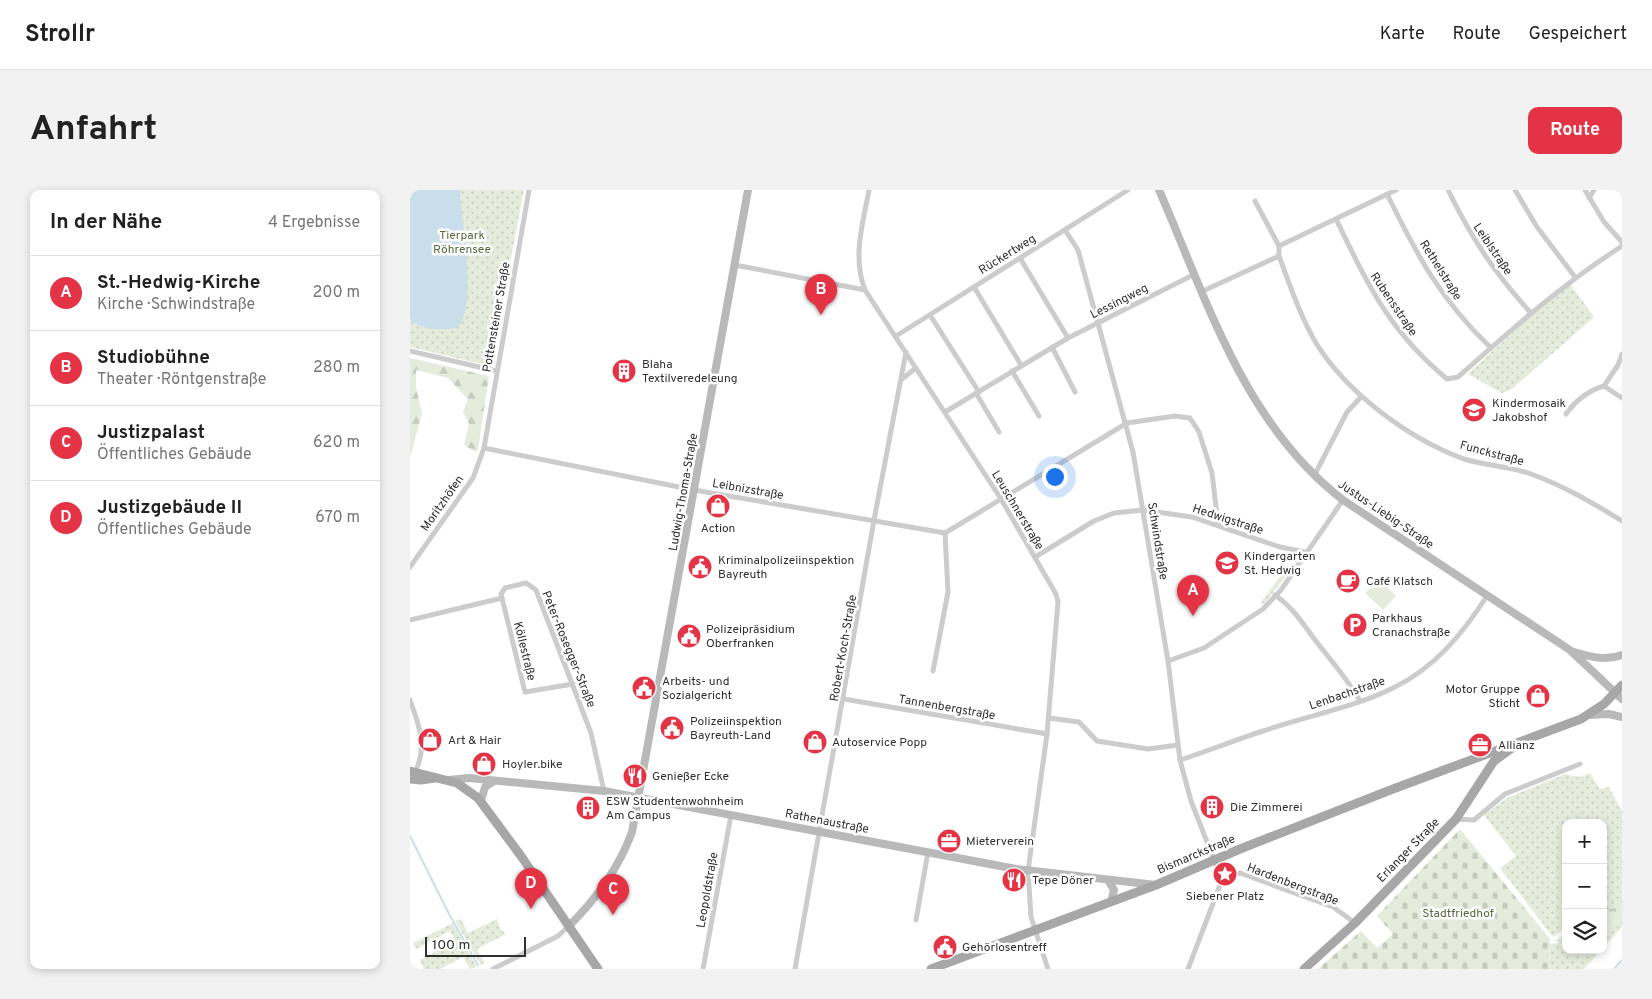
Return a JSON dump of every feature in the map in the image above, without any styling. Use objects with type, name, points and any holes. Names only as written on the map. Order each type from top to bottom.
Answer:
[{"type":"main road","name":"Ludwig-Thoma-Straße","points":[[569,926],[596,897],[625,850],[639,797],[748,190]]},
{"type":"main road","name":"Justus-Liebig-Straße","points":[[1159,190],[1230,356],[1258,407],[1292,452],[1314,476],[1343,500],[1570,650]]},
{"type":"main road","points":[[1570,650],[1597,658],[1610,659],[1622,656]]},
{"type":"main road","points":[[1520,742],[1589,715],[1620,692],[1570,650]]},
{"type":"main road","points":[[1589,715],[1609,714],[1622,717]]},
{"type":"main road","name":"Bismarckstraße","points":[[931,969],[1111,902],[1213,860],[1520,742]]},
{"type":"main road","name":"Erlanger Straße","points":[[1304,969],[1355,923],[1456,819],[1467,806],[1494,761],[1520,742]]},
{"type":"main road","points":[[1470,760],[1477,763],[1484,776]]},
{"type":"main road","points":[[412,774],[449,780],[462,785],[481,801],[598,969]]},
{"type":"main road","name":"Rathenaustraße","points":[[449,780],[469,778],[604,791],[1028,871],[1151,885]]},
{"type":"main road","points":[[481,801],[486,787],[495,781]]},
{"type":"main road","points":[[1108,880],[1114,890],[1111,902]]},
{"type":"street","name":"Pottensteiner Straße","points":[[484,448],[529,190]]},
{"type":"street","name":"Leuschnerstraße","points":[[869,190],[858,258],[859,274],[865,290],[1001,499],[1035,557],[1058,602],[1049,718],[1028,871],[1028,894],[1035,931],[1048,969]]},
{"type":"street","name":"Rückertweg","points":[[896,336],[1128,190]]},
{"type":"street","points":[[1280,246],[1396,190]]},
{"type":"street","name":"Leiblstraße","points":[[1448,190],[1468,230],[1486,260],[1530,312]]},
{"type":"street","points":[[1515,190],[1537,227],[1575,277]]},
{"type":"street","points":[[1491,348],[1530,312],[1622,244],[1604,222],[1585,190]]},
{"type":"street","points":[[1589,198],[1594,190]]},
{"type":"street","name":"Rethelstraße","points":[[1387,194],[1431,278],[1456,312],[1491,348]]},
{"type":"street","points":[[1202,291],[1279,256],[1280,246],[1255,201]]},
{"type":"street","name":"Rubensstraße","points":[[1336,219],[1366,282],[1390,320],[1426,362],[1447,379],[1458,378],[1491,348]]},
{"type":"street","name":"Schwindstraße","points":[[1065,230],[1078,250],[1127,423],[1168,661],[1180,760],[1191,801],[1222,880]]},
{"type":"street","name":"Funckstraße","points":[[1279,256],[1298,307],[1316,344],[1361,397],[1416,436],[1465,459],[1530,473],[1575,492],[1622,521]]},
{"type":"street","points":[[1020,258],[1068,338]]},
{"type":"street","points":[[735,265],[865,290]]},
{"type":"street","name":"Lessingweg","points":[[945,412],[1068,338],[1195,274]]},
{"type":"street","points":[[974,287],[1021,365]]},
{"type":"street","points":[[930,315],[1000,432]]},
{"type":"street","points":[[1052,347],[1075,392]]},
{"type":"street","points":[[410,352],[496,371]]},
{"type":"street","name":"Robert-Koch-Straße","points":[[796,969],[874,520],[906,352]]},
{"type":"street","points":[[1566,414],[1576,401],[1592,390],[1604,386],[1618,365],[1622,354]]},
{"type":"street","points":[[902,379],[916,368]]},
{"type":"street","points":[[1012,371],[1039,416]]},
{"type":"street","points":[[1604,386],[1622,398]]},
{"type":"street","points":[[1314,476],[1347,412],[1361,397]]},
{"type":"street","points":[[933,671],[948,592],[945,533],[1127,423],[1183,416],[1194,422],[1212,473],[1218,524]]},
{"type":"street","name":"Leibnizstraße","points":[[484,448],[694,490],[945,533]]},
{"type":"street","name":"Moritzhöfen","points":[[410,566],[473,478],[484,448]]},
{"type":"street","points":[[1168,661],[1204,648],[1219,640],[1262,609],[1275,596],[1343,500]]},
{"type":"street","name":"Hedwigstraße","points":[[1035,557],[1094,521],[1114,513],[1143,510],[1192,517],[1218,524],[1249,537],[1305,552]]},
{"type":"street","name":"Peter-Rosegger-Straße","points":[[410,620],[502,598],[501,594],[506,588],[511,586],[526,583],[536,590],[592,733],[604,791]]},
{"type":"street","points":[[1275,596],[1310,630],[1317,642],[1345,676],[1360,701]]},
{"type":"street","name":"Lenbachstraße","points":[[1180,760],[1392,689],[1424,670],[1466,628],[1487,596]]},
{"type":"street","name":"Köllestraße","points":[[502,598],[526,692],[572,684]]},
{"type":"street","name":"Tannenbergstraße","points":[[844,699],[1047,734]]},
{"type":"street","points":[[410,700],[422,738],[422,757],[412,774]]},
{"type":"street","points":[[1049,718],[1080,722],[1097,741],[1148,749],[1178,745]]},
{"type":"street","points":[[1456,819],[1474,820],[1505,794],[1580,764]]},
{"type":"street","name":"Leopoldstraße","points":[[703,969],[730,815]]},
{"type":"street","points":[[916,920],[928,852]]},
{"type":"street","name":"Hardenbergstraße","points":[[1222,880],[1240,873],[1332,908],[1355,923]]},
{"type":"street","points":[[1188,969],[1222,880]]},
{"type":"street","points":[[493,969],[558,936],[569,926]]},
{"type":"green space","name":"Tierpark Röhrensee","points":[[410,190],[524,190],[490,366],[410,347]]},
{"type":"green space","points":[[1568,281],[1594,317],[1512,389],[1502,393],[1468,374]]},
{"type":"green space","points":[[410,358],[489,376],[478,450],[476,452],[464,445],[469,424],[463,412],[468,399],[448,378],[416,370],[416,387],[422,413],[410,458]]},
{"type":"green space","points":[[1289,565],[1293,567],[1264,604],[1261,602]]},
{"type":"green space","points":[[1379,579],[1396,596],[1383,610],[1365,593]]},
{"type":"green space","points":[[1590,773],[1600,789],[1609,787],[1622,811],[1622,906],[1607,910],[1607,819],[1562,819],[1562,930],[1553,937],[1500,868],[1516,856],[1484,815],[1507,798],[1565,774],[1579,777]]},
{"type":"green space","name":"Stadtfriedhof","points":[[1460,829],[1550,939],[1549,969],[1318,969],[1361,931],[1377,948],[1393,934],[1377,916]]},
{"type":"green space","points":[[1622,906],[1622,915],[1607,930],[1607,910]]},
{"type":"green space","points":[[1622,915],[1622,927],[1607,944],[1607,930]]},
{"type":"green space","points":[[461,919],[468,933],[497,919],[500,928],[506,934],[477,949],[484,963],[481,965],[455,921]]},
{"type":"green space","points":[[453,923],[477,967],[470,969],[463,957],[440,969],[424,969],[420,960],[455,941],[450,931],[416,949],[413,943]]},
{"type":"green space","points":[[1562,936],[1562,954],[1597,954],[1584,969],[1549,969],[1550,944],[1559,943],[1556,940]]},
{"type":"water","points":[[410,190],[460,190],[468,282],[464,316],[458,327],[446,329],[425,328],[410,318]]},
{"type":"waterway","points":[[410,836],[449,914],[478,965]]},
{"type":"waterway","points":[[1614,969],[1622,960]]},
{"type":"place","name":"Studiobühne","points":[[821,315]]},
{"type":"place","name":"Blaha Textilveredeleung","points":[[624,371]]},
{"type":"place","name":"Kindermosaik Jakobshof","points":[[1474,410]]},
{"type":"place","name":"Action","points":[[718,506]]},
{"type":"place","name":"Kindergarten St. Hedwig","points":[[1227,563]]},
{"type":"place","name":"Kriminalpolizeiinspektion Bayreuth","points":[[700,567]]},
{"type":"place","name":"Café Klatsch","points":[[1348,581]]},
{"type":"place","name":"St.-Hedwig-Kirche","points":[[1193,616]]},
{"type":"place","name":"Parkhaus Cranachstraße","points":[[1355,625]]},
{"type":"place","name":"Polizeipräsidium Oberfranken","points":[[689,636]]},
{"type":"place","name":"Arbeits- und Sozialgericht","points":[[644,688]]},
{"type":"place","name":"Motor Gruppe Sticht","points":[[1538,696]]},
{"type":"place","name":"Polizeiinspektion Bayreuth-Land","points":[[672,728]]},
{"type":"place","name":"Art & Hair","points":[[430,740]]},
{"type":"place","name":"Autoservice Popp","points":[[815,742]]},
{"type":"place","name":"Allianz","points":[[1480,745]]},
{"type":"place","name":"Hoyler.bike","points":[[484,764]]},
{"type":"place","name":"Genießer Ecke","points":[[635,776]]},
{"type":"place","name":"Die Zimmerei","points":[[1212,807]]},
{"type":"place","name":"ESW Studentenwohnheim Am Campus","points":[[588,808]]},
{"type":"place","name":"Mieterverein","points":[[949,841]]},
{"type":"place","name":"Siebener Platz","points":[[1225,874]]},
{"type":"place","name":"Tepe Döner","points":[[1014,880]]},
{"type":"place","name":"Justizgebäude II","points":[[531,909]]},
{"type":"place","name":"Justizpalast","points":[[613,915]]},
{"type":"place","name":"Gehörlosentreff","points":[[945,947]]}]
